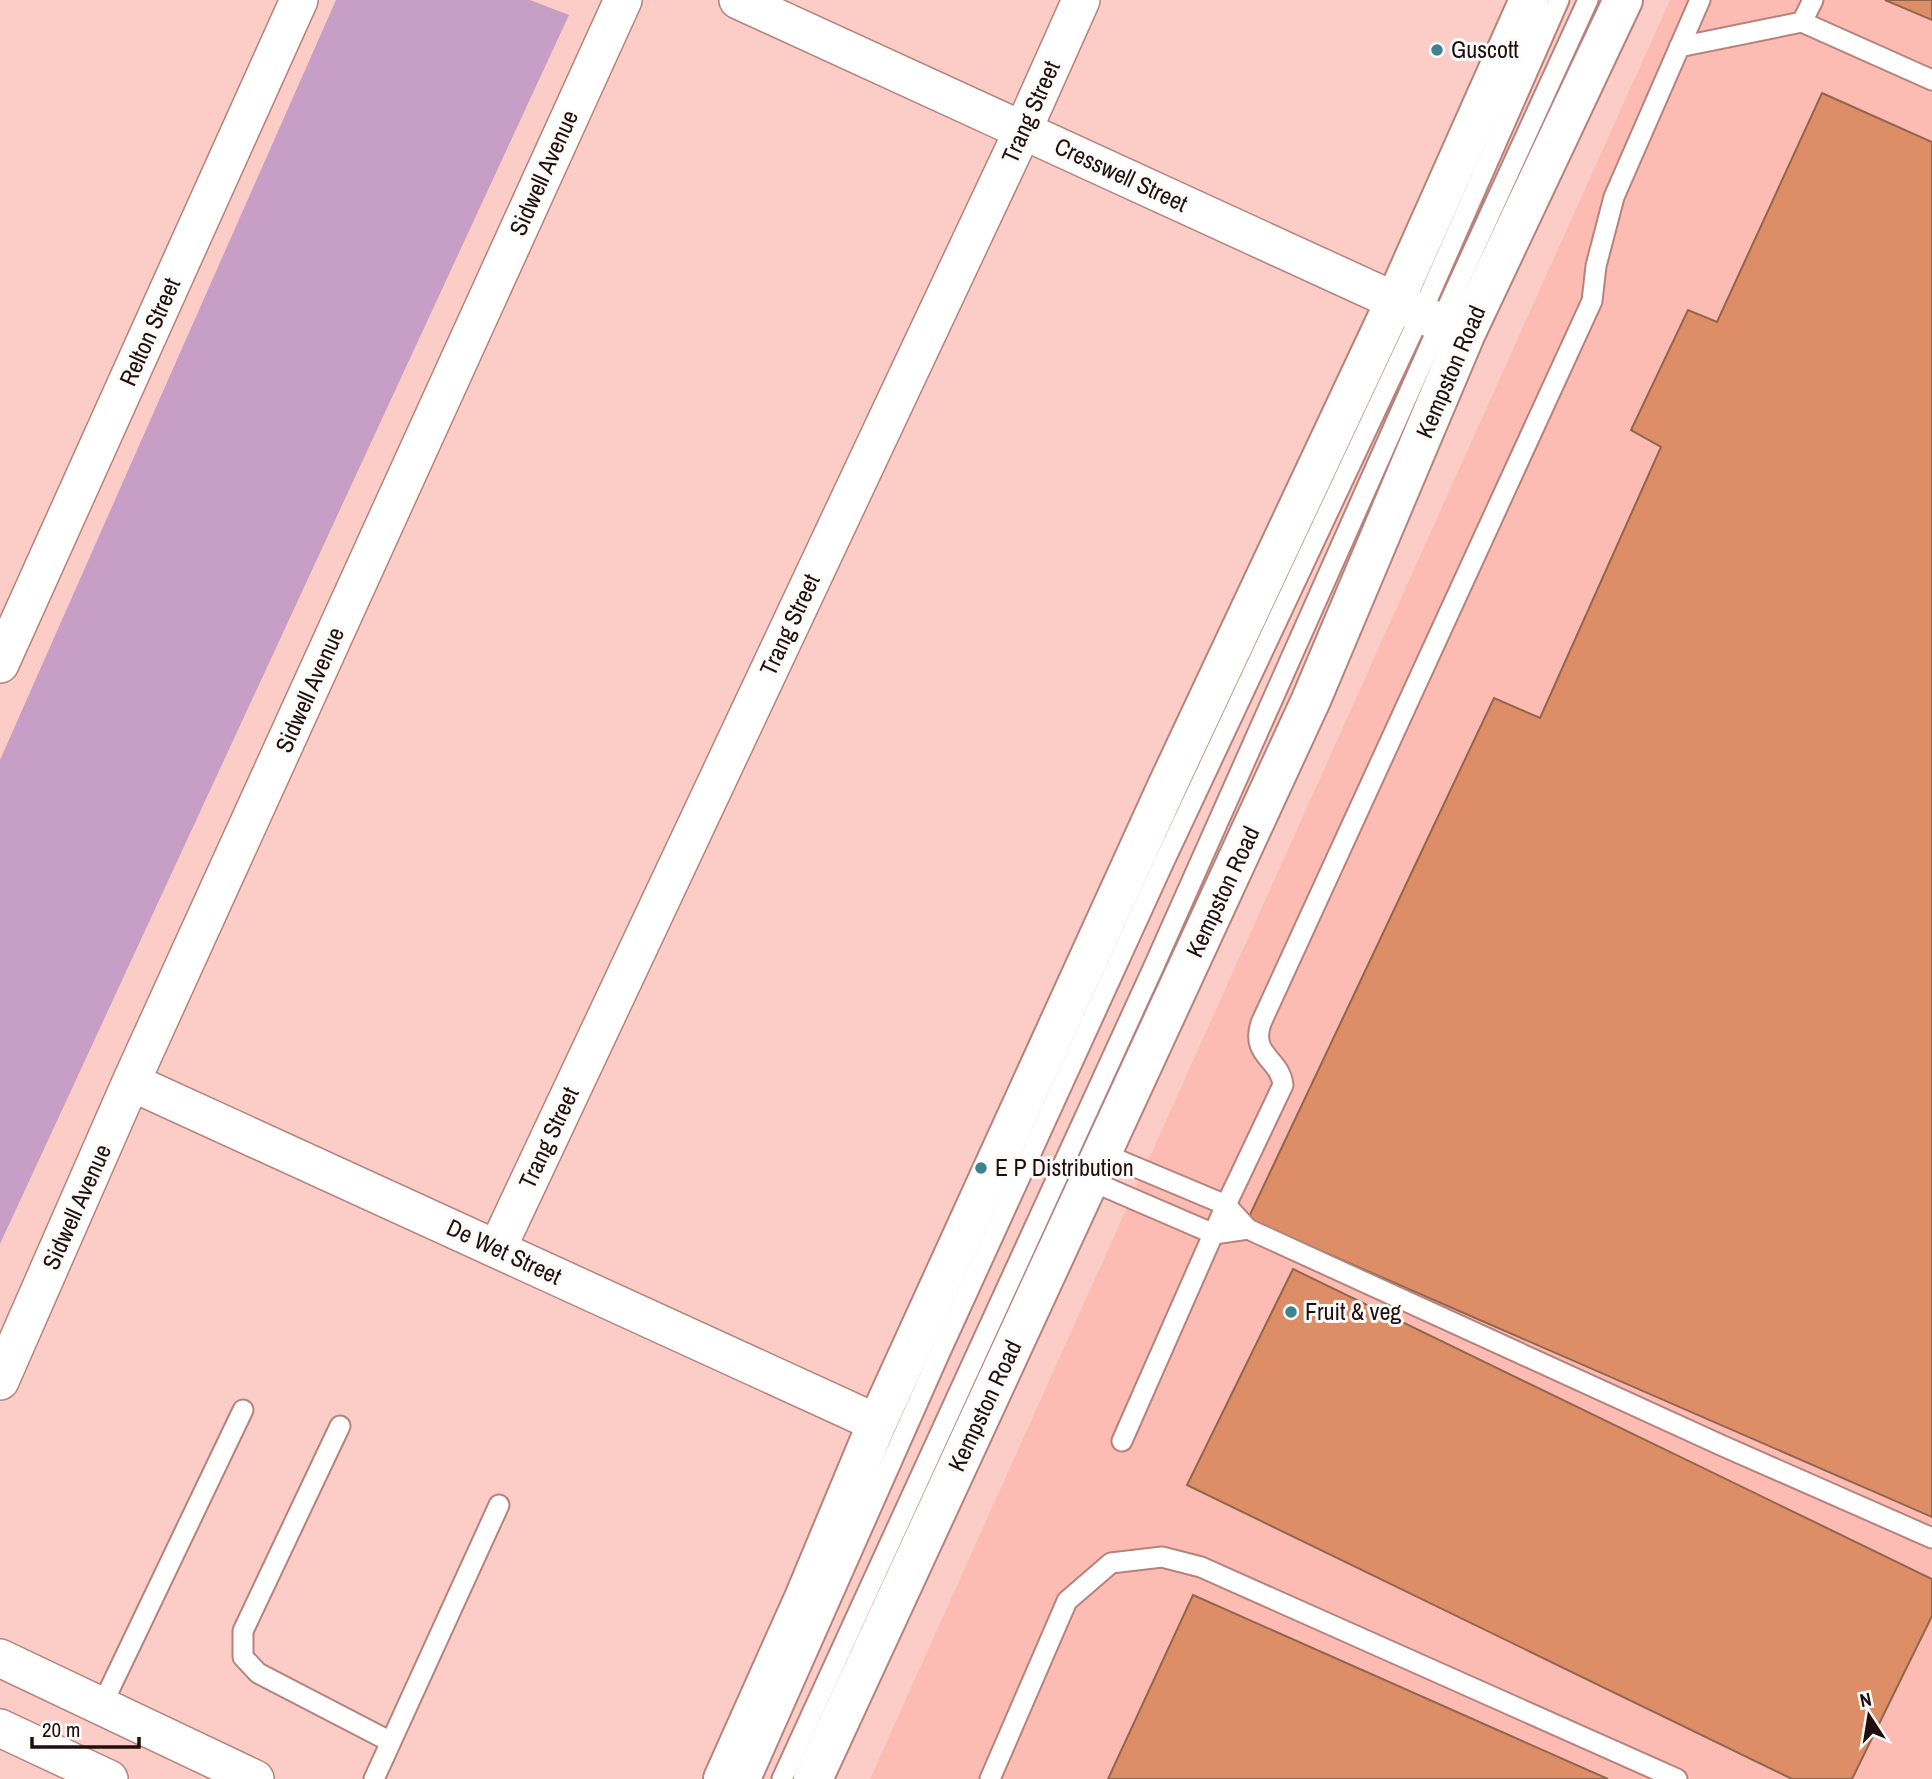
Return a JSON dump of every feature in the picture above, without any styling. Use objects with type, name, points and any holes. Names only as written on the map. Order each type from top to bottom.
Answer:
[{"type":"main road","name":"Kempston Road","points":[[813,1779],[1311,700],[1529,0]]},
{"type":"main road","name":"Kempston Road","points":[[723,1779],[804,1598],[877,1423],[1170,780],[1431,318],[1623,0]]},
{"type":"street","name":"Relton Street","points":[[0,664],[299,0]]},
{"type":"street","name":"Sidwell Avenue","points":[[0,1381],[131,1082],[623,0]]},
{"type":"street","name":"Cresswell Street","points":[[738,0],[1431,318]]},
{"type":"street","name":"Trang Street","points":[[497,1249],[1023,130],[1081,0]]},
{"type":"street","name":"De Wet Street","points":[[131,1082],[877,1423]]},
{"type":"street","points":[[0,1658],[255,1779]]},
{"type":"street","points":[[0,1728],[109,1779]]},
{"type":"lane","points":[[782,1779],[1154,966],[1431,318],[1559,0]]},
{"type":"lane","points":[[751,1779],[938,1357],[1163,864],[1588,0]]},
{"type":"lane","points":[[1122,1441],[1226,1205],[1283,1085],[1282,1074],[1264,1054],[1257,1037],[1261,1023],[1592,301],[1596,266],[1614,197],[1700,0]]},
{"type":"lane","points":[[1802,22],[1813,0]]},
{"type":"lane","points":[[1679,47],[1802,22],[1932,80]]},
{"type":"lane","points":[[1096,1167],[1226,1205],[1248,1229],[1932,1538]]},
{"type":"lane","points":[[1096,1167],[1214,1234],[1248,1229]]},
{"type":"lane","points":[[100,1707],[243,1410]]},
{"type":"lane","points":[[340,1426],[243,1631],[243,1657],[258,1673],[391,1742]]},
{"type":"lane","points":[[374,1779],[499,1505]]},
{"type":"lane","points":[[990,1779],[1067,1601],[1111,1563],[1162,1557],[1201,1567],[1677,1779]]},
{"type":"shaded area","points":[[336,0],[530,0],[569,15],[0,1244],[0,760]]},
{"type":"shaded area","points":[[1670,0],[1932,0],[1932,1779],[870,1779]]},
{"type":"building","points":[[1885,0],[1932,0],[1932,20]]},
{"type":"building","points":[[1822,93],[1932,142],[1932,1517],[1248,1219],[1494,698],[1540,718],[1661,447],[1631,430],[1688,310],[1717,322]]},
{"type":"building","points":[[1293,1269],[1932,1579],[1932,1616],[1852,1779],[1792,1779],[1187,1485]]},
{"type":"building","points":[[1193,1595],[1608,1779],[1108,1779]]},
{"type":"place","name":"Guscott","points":[[1437,50]]},
{"type":"place","name":"E P Distribution","points":[[981,1168]]},
{"type":"place","name":"Fruit & veg","points":[[1291,1312]]}]
